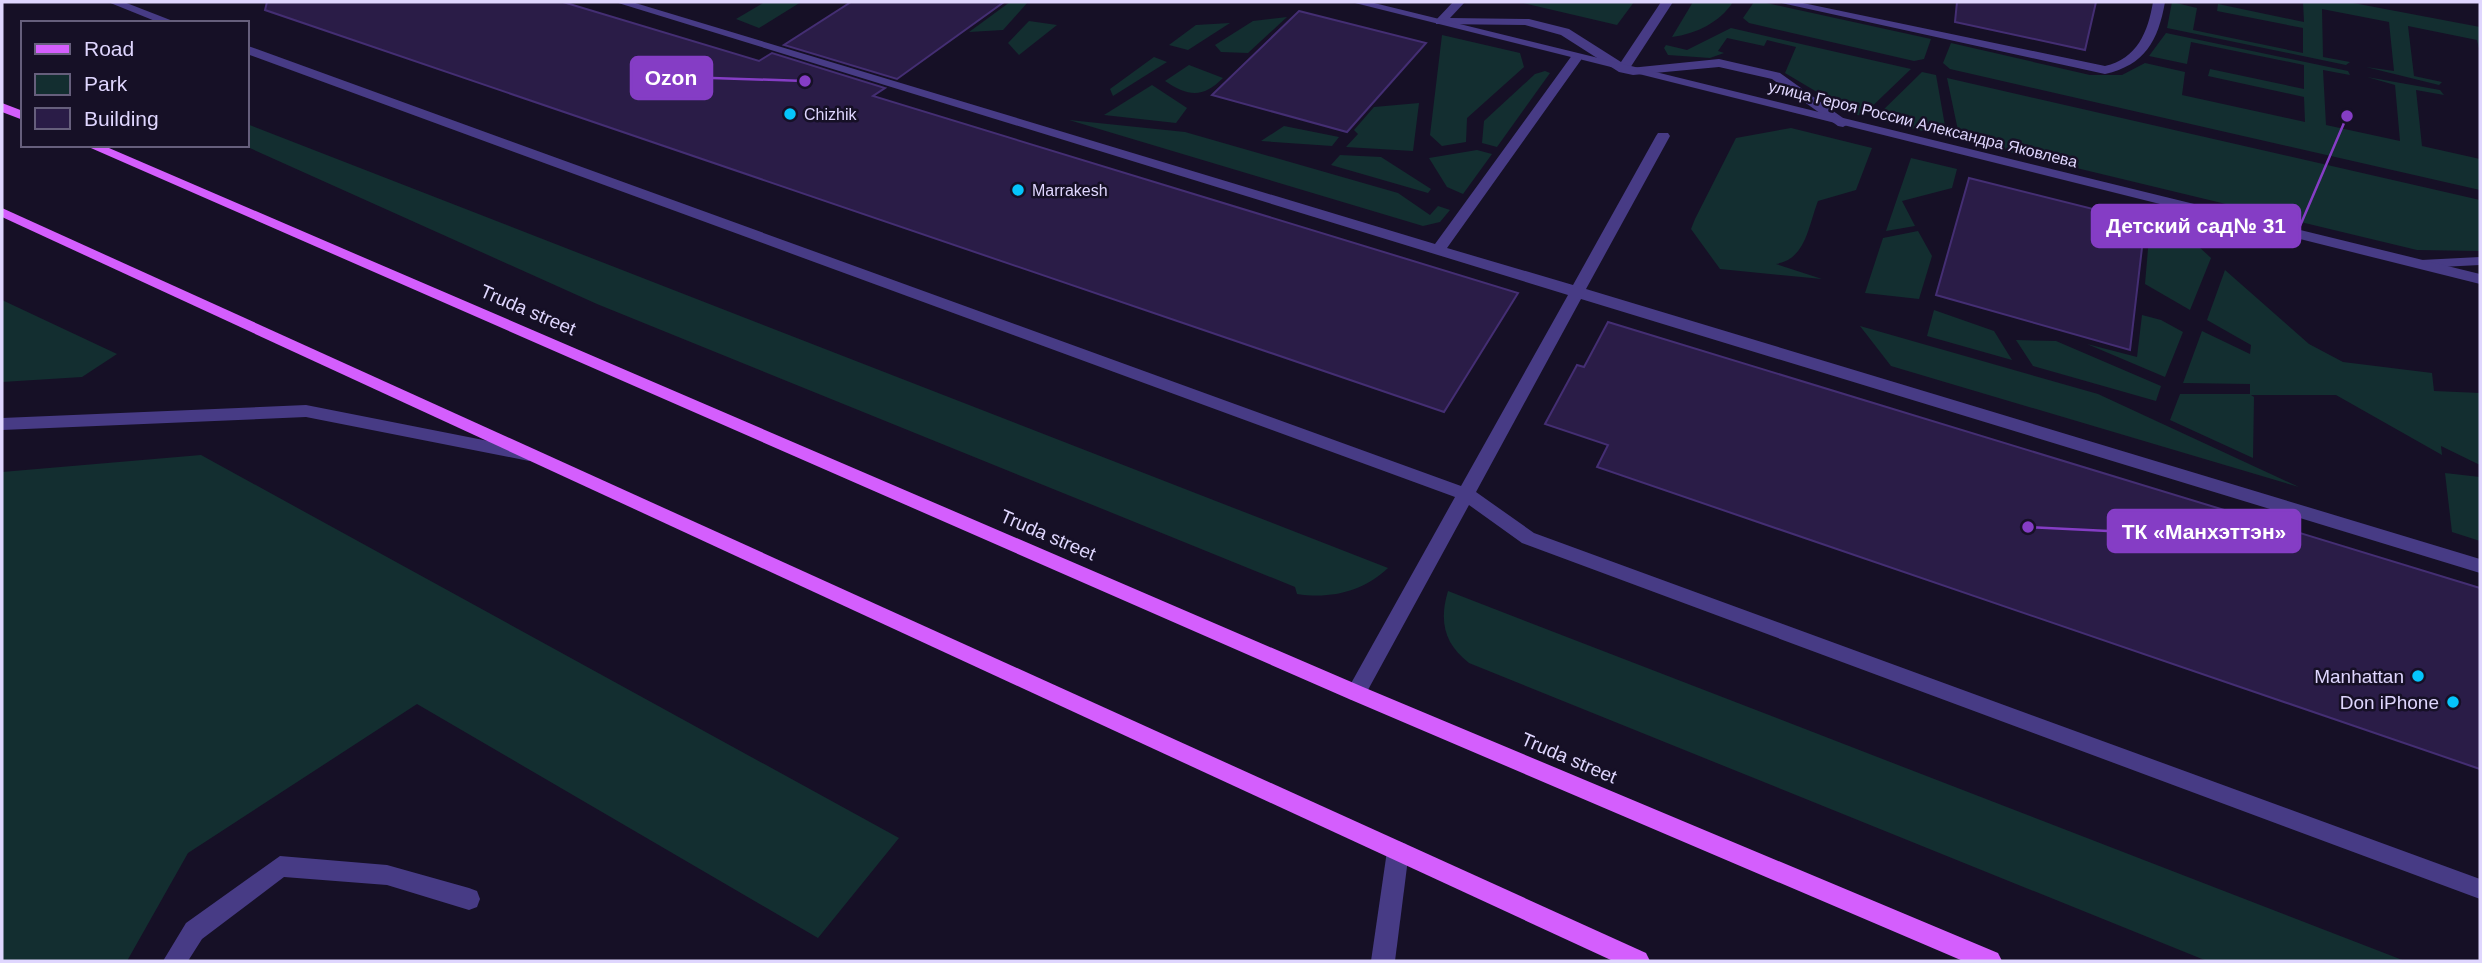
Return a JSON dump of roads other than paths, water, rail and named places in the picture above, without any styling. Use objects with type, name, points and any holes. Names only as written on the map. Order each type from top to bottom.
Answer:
[{"type":"main road","points":[[2,107],[21,115]]},
{"type":"main road","name":"Truda street","points":[[95,147],[1356,693],[1990,961]]},
{"type":"main road","points":[[2,212],[1638,961]]},
{"type":"street","points":[[114,2],[166,21]]},
{"type":"street","points":[[621,2],[1580,290],[2480,566]]},
{"type":"street","name":"улица Героя России Александра Яковлева","points":[[1357,2],[2480,279]]},
{"type":"street","points":[[1440,22],[1459,2]]},
{"type":"street","points":[[1628,70],[1667,2]]},
{"type":"street","points":[[1783,2],[2105,71],[2129,64],[2155,28],[2159,2]]},
{"type":"street","points":[[1844,15],[1850,2]]},
{"type":"street","points":[[1440,22],[1525,21],[1565,32],[1628,70],[1719,63],[1776,76],[1843,123]]},
{"type":"street","points":[[248,50],[1466,494],[1528,538],[2480,889]]},
{"type":"street","points":[[1439,249],[1577,57]]},
{"type":"street","points":[[1356,693],[1663,136]]},
{"type":"street","points":[[2421,264],[2480,261]]},
{"type":"street","points":[[2,424],[306,411],[541,457]]},
{"type":"street","points":[[1384,961],[1398,850]]},
{"type":"street","points":[[175,961],[194,931],[280,866],[387,875],[469,899]]},
{"type":"place","name":"Ozon","points":[[805,81]]},
{"type":"place","name":"Chizhik","points":[[790,114]]},
{"type":"place","name":"Детский сад№ 31","points":[[2347,116]]},
{"type":"place","name":"Marrakesh","points":[[1018,190]]},
{"type":"place","name":"ТК «Манхэттэн»","points":[[2028,527]]},
{"type":"place","name":"Manhattan","points":[[2418,676]]},
{"type":"place","name":"Don iPhone","points":[[2453,702]]}]
